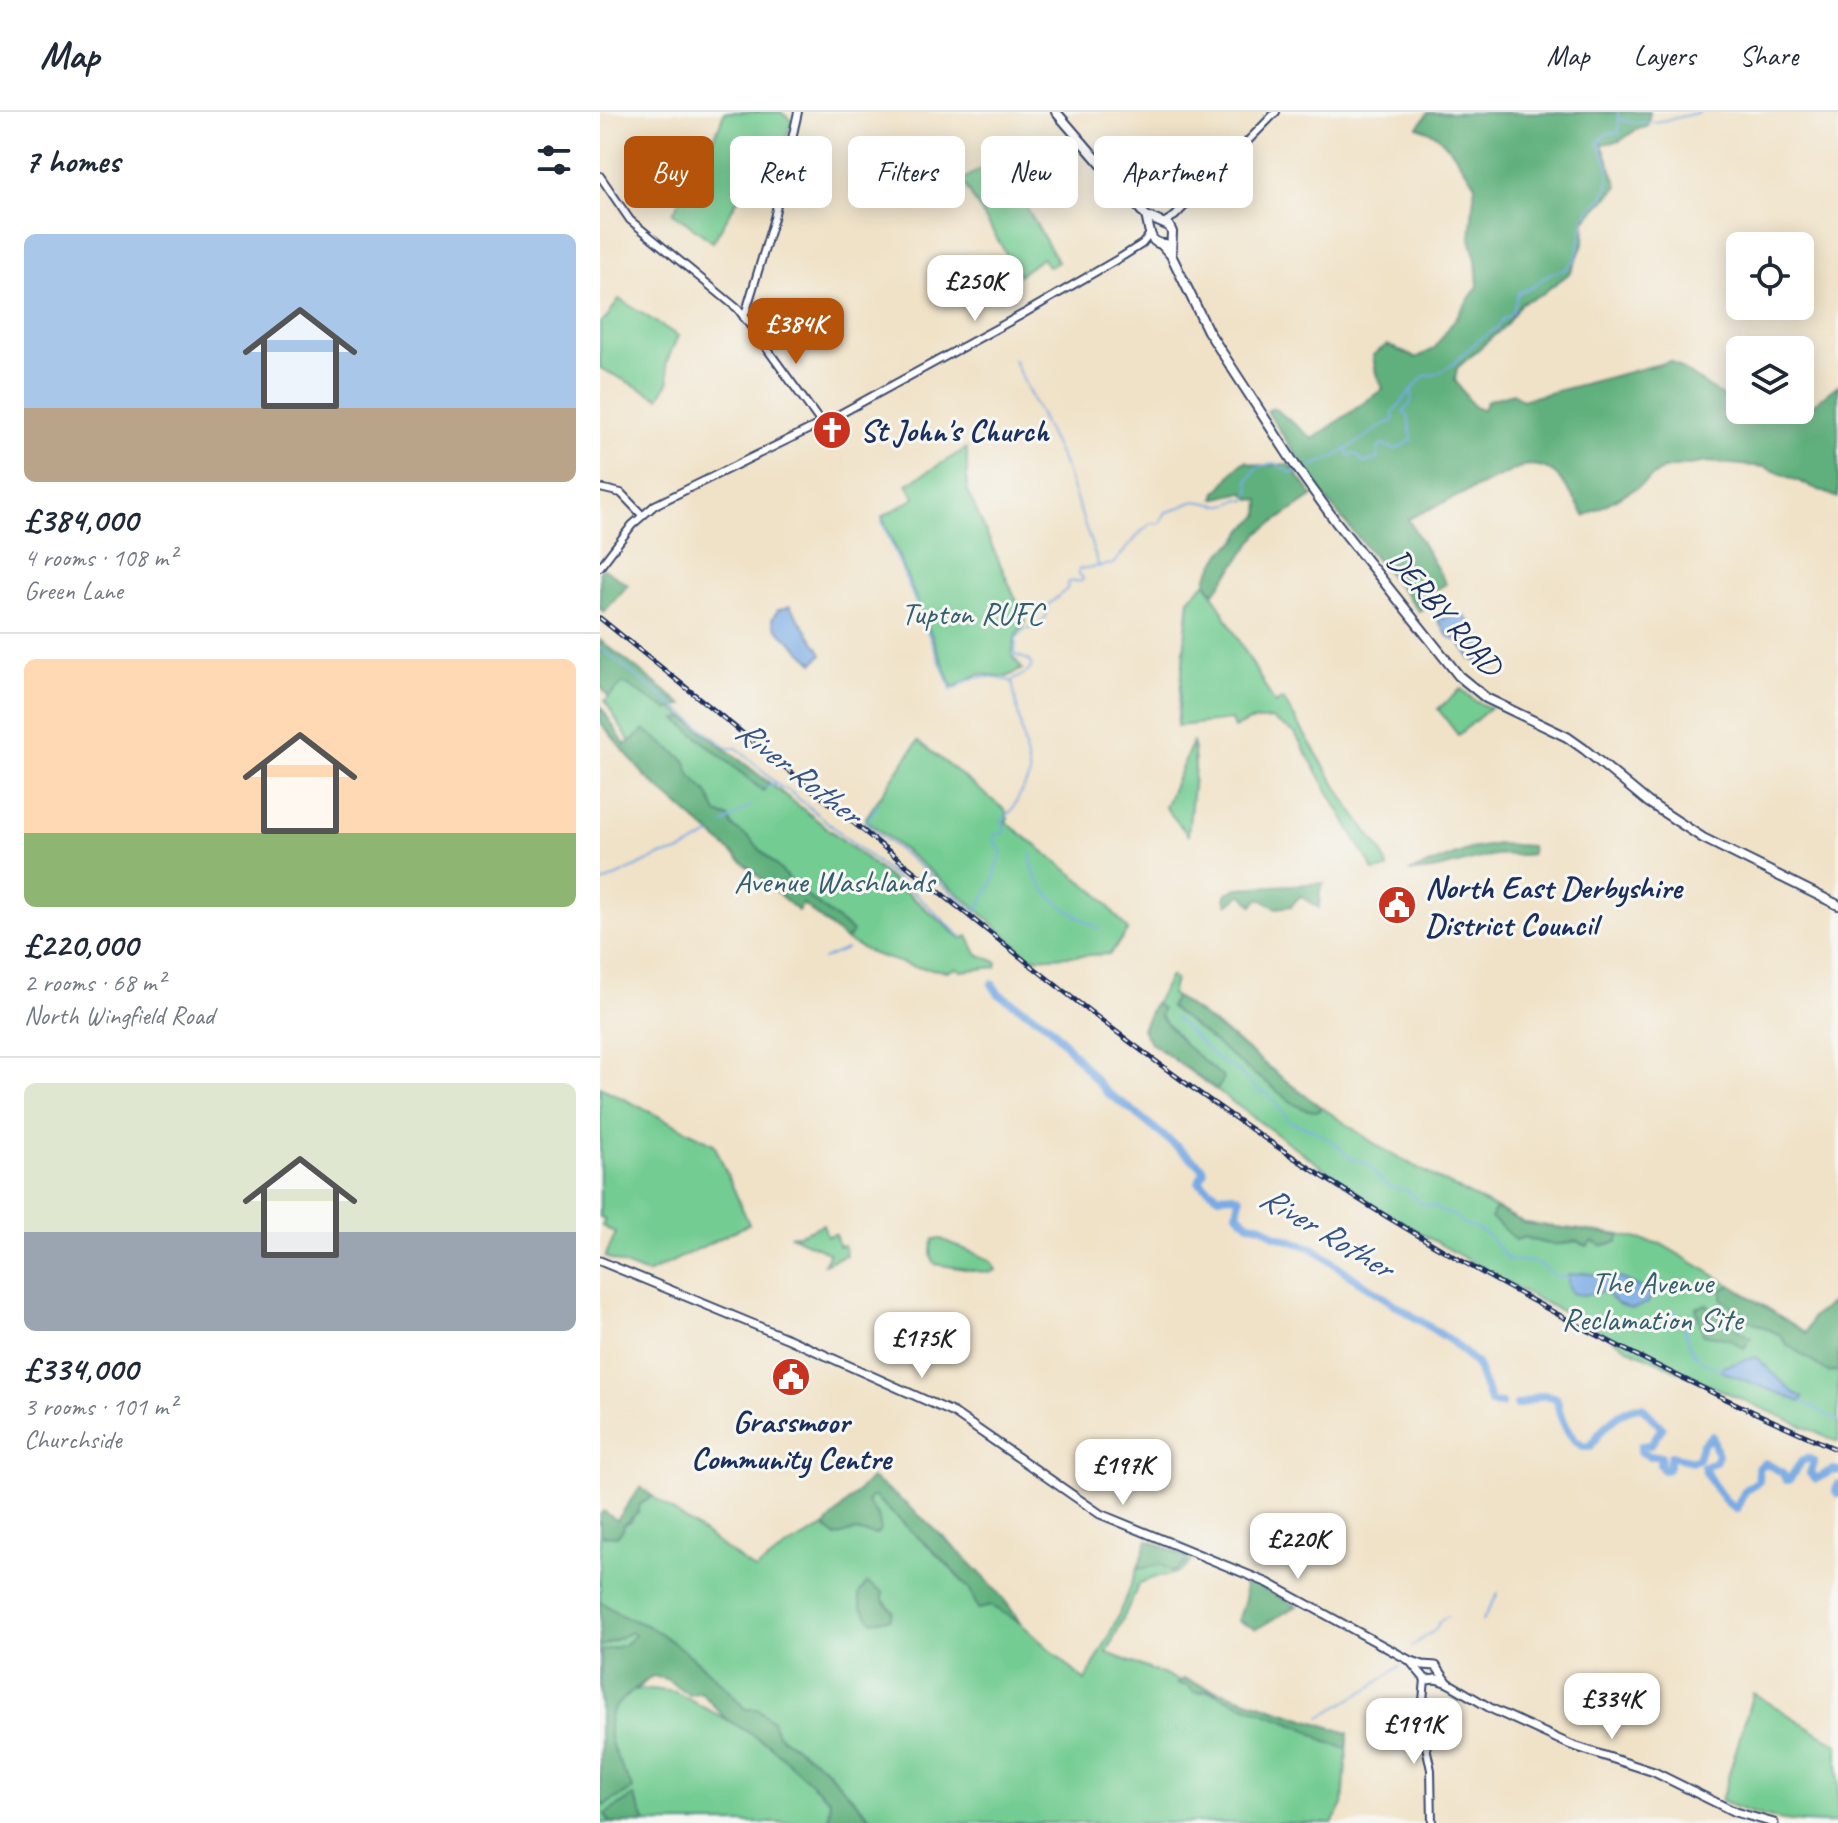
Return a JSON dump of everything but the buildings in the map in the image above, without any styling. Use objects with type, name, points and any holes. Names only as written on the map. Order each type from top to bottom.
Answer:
[{"type":"highway","points":[[1056,112],[1146,216],[1154,238]]},
{"type":"highway","points":[[1146,216],[1164,225],[1154,238]]},
{"type":"highway","name":"DERBY ROAD","points":[[1164,225],[1170,240],[1171,255]]},
{"type":"highway","points":[[1154,238],[1170,240]]},
{"type":"highway","name":"DERBY ROAD","points":[[1154,238],[1171,255],[1208,331],[1295,465],[1459,676],[1486,698],[1576,743],[1648,802],[1703,838],[1838,905]]},
{"type":"main road","points":[[600,1261],[745,1320],[954,1413],[1100,1514],[1268,1583],[1409,1660],[1426,1666],[1434,1665],[1448,1683]]},
{"type":"main road","points":[[1409,1660],[1429,1678],[1448,1683],[1492,1709],[1571,1745],[1654,1772],[1735,1812],[1774,1823]]},
{"type":"main road","points":[[1426,1666],[1429,1678]]},
{"type":"main road","points":[[1429,1678],[1439,1670]]},
{"type":"street","points":[[744,318],[774,218],[798,112]]},
{"type":"street","points":[[1164,225],[1276,112]]},
{"type":"street","points":[[600,176],[630,220],[738,309],[821,423]]},
{"type":"street","points":[[600,567],[642,515],[683,490],[821,423],[1023,314],[1154,238]]},
{"type":"street","points":[[600,488],[621,493],[642,515]]},
{"type":"street","points":[[1429,1678],[1421,1723],[1431,1770],[1432,1823]]},
{"type":"green space","points":[[724,112],[781,112],[792,121],[787,136],[730,136],[730,208],[733,208],[713,242],[673,213],[676,208],[714,208],[714,136]]},
{"type":"green space","points":[[1650,112],[1647,127],[1637,129],[1620,141],[1602,144],[1618,186],[1585,220],[1584,242],[1571,272],[1542,294],[1521,303],[1506,325],[1457,368],[1455,380],[1474,407],[1482,410],[1488,400],[1513,393],[1522,400],[1671,361],[1726,399],[1726,424],[1814,424],[1814,404],[1838,385],[1838,498],[1765,467],[1708,462],[1663,469],[1638,487],[1585,516],[1553,473],[1535,465],[1523,466],[1408,519],[1446,584],[1426,596],[1427,606],[1419,611],[1320,492],[1267,411],[1274,408],[1313,439],[1383,389],[1376,374],[1373,355],[1387,345],[1416,358],[1434,349],[1478,286],[1470,239],[1475,184],[1437,135],[1418,127],[1428,113]]},
{"type":"green space","points":[[981,169],[981,208],[1027,208],[1058,262],[1049,267],[1042,258],[1019,275],[965,185],[965,178]]},
{"type":"green space","points":[[619,299],[678,336],[666,363],[669,381],[659,398],[600,368],[600,322]]},
{"type":"green space","name":"Tupton RUFC","points":[[967,448],[967,490],[1026,622],[1015,638],[1012,655],[1022,669],[1007,677],[979,674],[953,688],[882,517],[915,498],[907,484]]},
{"type":"green space","points":[[1246,461],[1262,465],[1290,465],[1313,496],[1259,533],[1214,593],[1206,582],[1207,576],[1222,552],[1259,516],[1260,500],[1251,499],[1243,492],[1214,499],[1216,492],[1237,467]]},
{"type":"green space","points":[[603,568],[628,585],[604,612],[600,609],[600,572]]},
{"type":"green space","points":[[1206,582],[1275,704],[1283,699],[1348,805],[1382,852],[1388,869],[1374,871],[1295,733],[1271,719],[1250,721],[1234,728],[1231,720],[1177,726],[1189,599]]},
{"type":"green space","points":[[600,640],[683,705],[668,710],[623,683],[609,697],[600,685]]},
{"type":"green space","name":"Avenue Washlands","points":[[600,652],[853,848],[962,939],[968,936],[977,954],[997,962],[996,967],[947,971],[914,967],[873,954],[846,940],[803,904],[630,742],[605,701],[609,697],[600,685]]},
{"type":"green space","points":[[1461,689],[1476,702],[1490,708],[1458,735],[1438,709]]},
{"type":"green space","points":[[600,705],[625,745],[645,730],[685,760],[691,776],[707,792],[717,813],[729,818],[733,827],[749,838],[801,891],[853,932],[846,940],[803,904],[798,911],[645,776],[601,723]]},
{"type":"green space","points":[[686,718],[769,783],[763,791],[676,719]]},
{"type":"green space","points":[[918,741],[1005,810],[1006,822],[1098,894],[1128,930],[1110,954],[1030,958],[971,904],[865,819]]},
{"type":"green space","points":[[1193,741],[1195,766],[1188,835],[1165,807]]},
{"type":"green space","points":[[1498,844],[1531,846],[1532,854],[1495,855],[1442,868],[1409,872],[1470,849]]},
{"type":"green space","points":[[1324,883],[1319,908],[1300,896],[1291,906],[1276,908],[1259,898],[1253,906],[1242,894],[1228,905],[1225,899],[1227,893],[1238,888]]},
{"type":"green space","name":"The Avenue Reclamation Site","points":[[1170,976],[1175,980],[1171,994],[1227,1033],[1295,1089],[1381,1148],[1524,1223],[1620,1235],[1661,1244],[1806,1333],[1812,1318],[1838,1298],[1838,1442],[1629,1349],[1385,1213],[1150,1042],[1142,1029]]},
{"type":"green space","points":[[1175,997],[1321,1107],[1319,1111],[1293,1103],[1255,1075],[1170,1007]]},
{"type":"green space","points":[[1154,1003],[1162,1009],[1160,1016],[1186,1046],[1224,1078],[1217,1090],[1150,1042],[1142,1029]]},
{"type":"green space","points":[[600,1087],[714,1144],[749,1224],[647,1274],[605,1257],[616,1233],[602,1226],[605,1219],[600,1217]]},
{"type":"green space","points":[[1496,1208],[1524,1223],[1620,1235],[1617,1242],[1601,1246],[1593,1241],[1587,1246],[1576,1241],[1557,1244],[1525,1237],[1516,1240],[1491,1218]]},
{"type":"green space","points":[[823,1224],[827,1236],[835,1234],[839,1246],[844,1245],[846,1255],[824,1264],[830,1253],[790,1235],[799,1235]]},
{"type":"green space","points":[[934,1239],[941,1239],[990,1260],[996,1270],[989,1273],[935,1264],[931,1252]]},
{"type":"green space","points":[[1731,1285],[1806,1333],[1812,1318],[1838,1298],[1838,1370],[1830,1373],[1786,1344],[1780,1335],[1751,1321],[1722,1299],[1723,1289]]},
{"type":"green space","points":[[1707,1304],[1721,1319],[1751,1338],[1744,1348],[1729,1339],[1703,1334],[1696,1308]]},
{"type":"green space","points":[[871,1478],[906,1505],[973,1566],[1009,1606],[1019,1622],[991,1606],[978,1609],[970,1590],[947,1564],[875,1497],[867,1502],[878,1516],[881,1530],[875,1535],[854,1531],[836,1537],[824,1527]]},
{"type":"green space","points":[[640,1487],[652,1496],[640,1504],[638,1512],[624,1524],[617,1536],[600,1535],[600,1515],[603,1511],[617,1520]]},
{"type":"green space","points":[[652,1496],[755,1570],[790,1545],[824,1527],[836,1537],[854,1531],[878,1516],[867,1502],[871,1496],[875,1497],[947,1564],[970,1590],[978,1608],[991,1606],[1019,1622],[1085,1681],[1120,1612],[1148,1540],[1192,1559],[1181,1571],[1139,1584],[1107,1653],[1348,1739],[1343,1805],[1332,1823],[875,1823],[825,1768],[777,1734],[772,1721],[758,1709],[745,1709],[690,1655],[652,1676],[636,1690],[675,1692],[768,1744],[830,1800],[829,1823],[600,1823],[600,1535],[605,1536],[631,1521],[640,1503]]},
{"type":"green space","points":[[1148,1540],[1186,1557],[1186,1563],[1173,1572],[1161,1565],[1138,1569]]},
{"type":"green space","points":[[1244,1578],[1297,1606],[1256,1629],[1238,1621],[1245,1599]]},
{"type":"green space","points":[[867,1583],[883,1592],[883,1600],[893,1611],[890,1619],[872,1621],[861,1607],[859,1594]]},
{"type":"green space","points":[[600,1601],[675,1644],[713,1676],[745,1709],[758,1709],[772,1721],[777,1734],[825,1768],[875,1823],[829,1823],[830,1800],[768,1744],[726,1719],[701,1692],[689,1695],[666,1679],[652,1676],[613,1710],[609,1729],[611,1740],[633,1789],[603,1806],[600,1798],[601,1651],[624,1645],[635,1635],[631,1632],[600,1647]]},
{"type":"green space","points":[[1183,1679],[1348,1733],[1347,1749],[1326,1742],[1302,1727],[1222,1697],[1213,1690],[1197,1693],[1188,1686],[1177,1684]]},
{"type":"green space","points":[[1753,1693],[1838,1745],[1838,1823],[1778,1819],[1721,1801]]},
{"type":"green space","points":[[634,1796],[646,1823],[610,1823],[605,1814]]},
{"type":"water","points":[[790,606],[822,654],[814,663],[776,628],[772,619],[778,610]]},
{"type":"water","points":[[1454,612],[1464,615],[1489,648],[1479,662],[1471,659],[1459,642],[1447,635],[1435,615],[1445,619]]},
{"type":"water","points":[[1584,1273],[1623,1279],[1651,1293],[1648,1303],[1632,1309],[1618,1304],[1603,1291],[1583,1295],[1572,1293],[1568,1275]]},
{"type":"water","points":[[1756,1357],[1794,1393],[1803,1397],[1801,1402],[1721,1371],[1722,1367]]},
{"type":"waterway","points":[[1304,469],[1335,457],[1394,421],[1393,412],[1424,376],[1436,374],[1452,365],[1476,342],[1496,329],[1513,312],[1518,293],[1533,287],[1549,274],[1566,269],[1575,260],[1584,217],[1608,187],[1609,166],[1598,142],[1607,133],[1619,133],[1618,112]]},
{"type":"waterway","points":[[1619,119],[1639,123],[1700,112]]},
{"type":"waterway","points":[[1013,359],[1066,469],[1099,567]]},
{"type":"waterway","points":[[1346,451],[1350,455],[1356,454],[1364,463],[1377,459],[1382,445],[1396,449],[1412,440],[1408,416],[1403,412],[1411,403],[1412,390]]},
{"type":"waterway","points":[[974,916],[995,878],[996,866],[1003,852],[995,843],[995,835],[1006,832],[1002,820],[1012,810],[1030,775],[1012,681],[1029,671],[1032,665],[1029,660],[1015,655],[1016,639],[1025,629],[1037,628],[1046,617],[1048,605],[1067,589],[1068,582],[1082,581],[1079,569],[1113,564],[1142,531],[1152,523],[1160,523],[1166,512],[1198,501],[1219,505],[1239,499],[1246,501],[1250,491],[1248,481],[1257,467],[1275,463],[1291,473],[1298,472]]},
{"type":"waterway","points":[[882,521],[952,691]]},
{"type":"waterway","name":"River Rother","points":[[600,648],[728,748],[737,748],[780,787],[788,790],[914,893],[963,938]]},
{"type":"waterway","points":[[956,689],[975,678],[1011,681]]},
{"type":"waterway","points":[[764,787],[774,784]]},
{"type":"waterway","points":[[879,804],[865,823],[976,912]]},
{"type":"waterway","points":[[724,824],[751,805]]},
{"type":"waterway","points":[[600,884],[661,855],[681,851],[711,835]]},
{"type":"waterway","points":[[1031,853],[1037,879],[1045,890],[1064,908],[1099,929]]},
{"type":"waterway","points":[[823,959],[846,949]]},
{"type":"waterway","name":"River Rother","points":[[992,984],[999,994],[1049,1025],[1106,1092],[1202,1167],[1204,1171],[1199,1182],[1219,1196],[1234,1195],[1240,1198],[1237,1213],[1249,1224],[1263,1226],[1274,1235],[1313,1248],[1453,1342],[1477,1365],[1491,1403],[1501,1404]]},
{"type":"waterway","points":[[1175,1018],[1221,1062],[1270,1096],[1290,1122],[1311,1129],[1335,1143],[1352,1160],[1368,1164],[1385,1184],[1407,1190],[1421,1204],[1435,1206],[1442,1212],[1455,1215],[1462,1224],[1484,1232],[1508,1259],[1536,1263],[1556,1276],[1568,1278]]},
{"type":"waterway","points":[[1673,1310],[1680,1318],[1688,1343],[1697,1357],[1722,1369]]},
{"type":"waterway","name":"River Rother","points":[[1517,1405],[1542,1396],[1557,1399],[1565,1426],[1584,1447],[1591,1446],[1620,1414],[1642,1407],[1662,1428],[1650,1445],[1641,1446],[1641,1452],[1661,1456],[1660,1465],[1664,1470],[1668,1469],[1671,1456],[1693,1461],[1698,1459],[1702,1445],[1712,1436],[1718,1455],[1715,1462],[1704,1466],[1717,1490],[1736,1509],[1746,1489],[1759,1481],[1758,1468],[1765,1463],[1782,1472],[1786,1480],[1808,1458],[1814,1462],[1810,1473],[1816,1479],[1833,1470],[1838,1471]]},
{"type":"waterway","points":[[1802,1401],[1838,1421]]},
{"type":"waterway","name":"River Rother","points":[[1838,1484],[1838,1494]]},
{"type":"waterway","points":[[1482,1621],[1498,1593]]},
{"type":"waterway","points":[[1412,1646],[1434,1631],[1440,1621],[1448,1616]]},
{"type":"waterway","points":[[1320,1717],[1400,1666]]},
{"type":"railway","points":[[600,618],[1041,973],[1245,1125],[1387,1217],[1534,1301],[1684,1379],[1838,1450]]},
{"type":"place","name":"St John's Church","points":[[832,430]]},
{"type":"place","name":"North East Derbyshire District Council","points":[[1397,905]]},
{"type":"place","name":"Grassmoor Community Centre","points":[[791,1377]]}]
